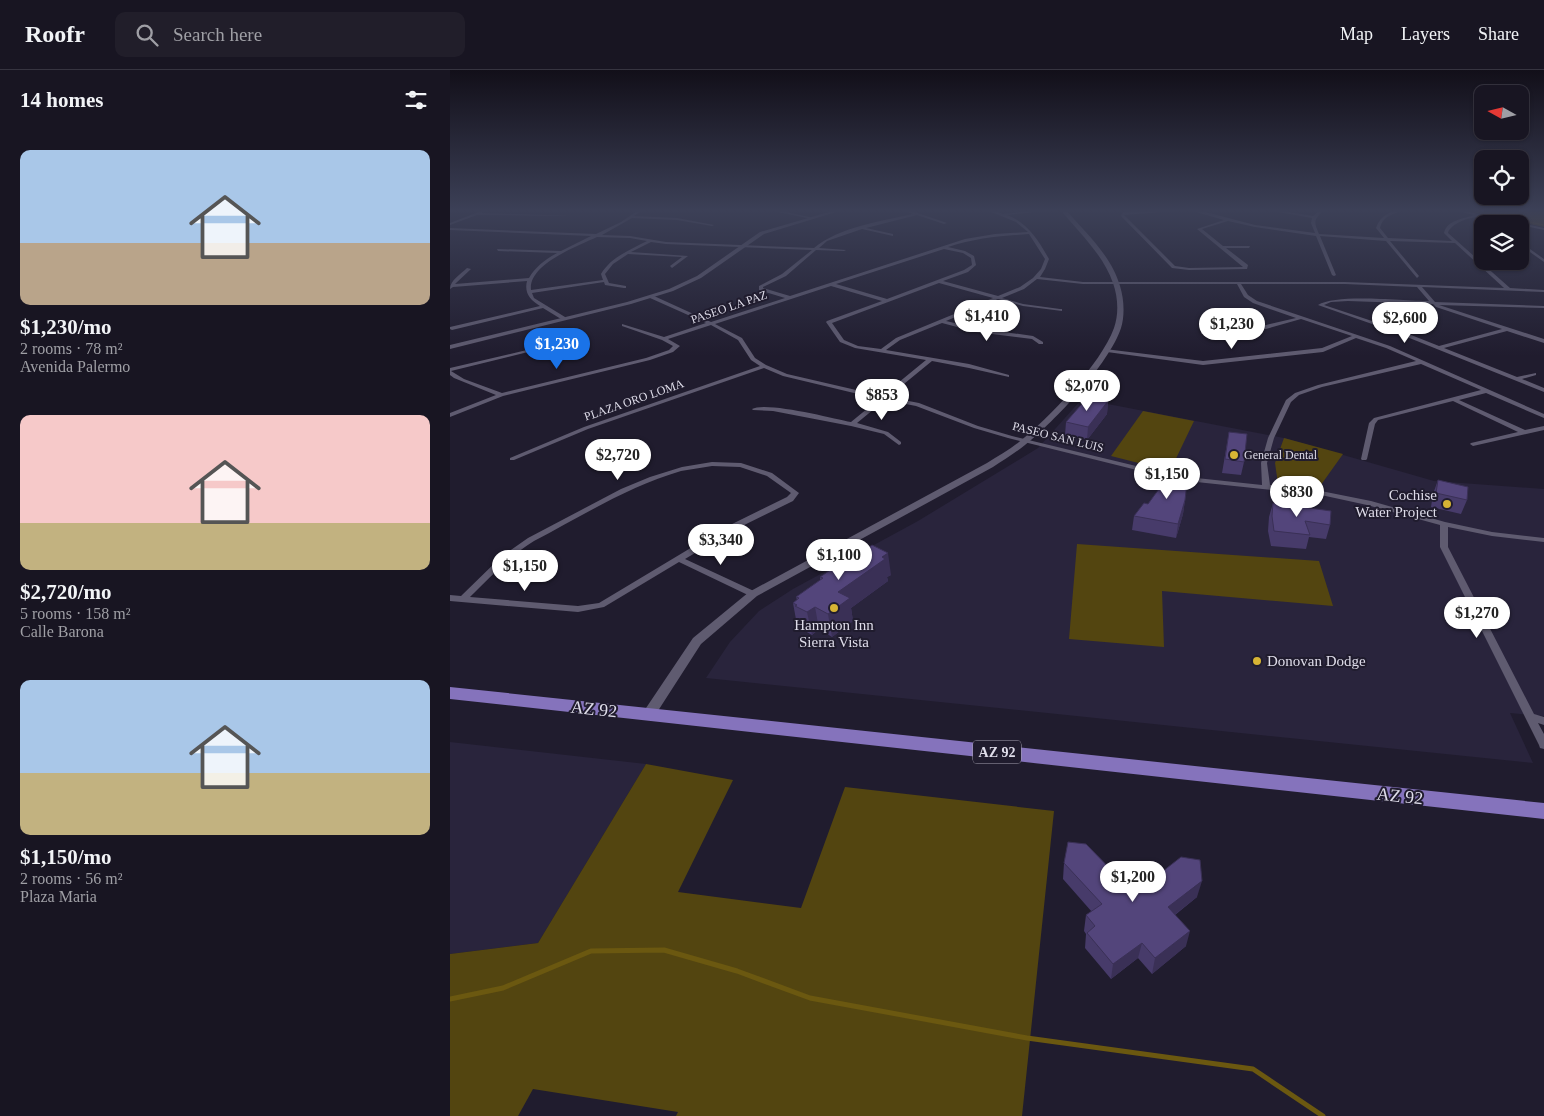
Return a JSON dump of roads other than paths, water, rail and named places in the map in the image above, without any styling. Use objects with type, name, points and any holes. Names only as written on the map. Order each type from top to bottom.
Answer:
[{"type":"main road","name":"AZ 92","points":[[450,693],[1544,811]]},
{"type":"street","points":[[555,258],[536,270],[529,279],[529,292],[532,299],[542,307],[563,318]]},
{"type":"street","points":[[620,258],[605,269],[603,274],[607,284],[624,287]]},
{"type":"street","points":[[672,266],[683,258]]},
{"type":"street","points":[[450,346],[652,297],[694,280],[725,258]]},
{"type":"street","points":[[788,298],[761,289],[760,286],[784,275],[803,258]]},
{"type":"street","name":"PASEO LA PAZ","points":[[664,339],[909,258]]},
{"type":"street","points":[[973,258],[974,265],[966,270],[829,322],[842,341],[857,347],[969,366],[1007,376]]},
{"type":"street","points":[[882,352],[898,339],[998,298],[1037,278],[1044,269],[1045,258]]},
{"type":"street","points":[[649,714],[697,642],[753,594],[990,465],[1026,440],[1066,399],[1107,350],[1118,328],[1121,302],[1116,284],[1103,258]]},
{"type":"street","points":[[1165,258],[1174,267],[1189,269],[1245,268],[1246,266],[1235,258]]},
{"type":"street","points":[[1327,258],[1334,274]]},
{"type":"street","points":[[1401,258],[1417,277]]},
{"type":"street","points":[[1473,258],[1508,289]]},
{"type":"street","points":[[450,287],[469,269]]},
{"type":"street","points":[[1037,278],[1083,283],[1116,284],[1345,283],[1544,291]]},
{"type":"street","points":[[450,287],[529,279]]},
{"type":"street","points":[[529,292],[605,281]]},
{"type":"street","points":[[938,281],[1023,305],[1060,310]]},
{"type":"street","points":[[830,284],[886,300]]},
{"type":"street","points":[[1238,284],[1246,296],[1255,302],[1358,336],[1544,416]]},
{"type":"street","points":[[1418,286],[1432,302],[1446,309],[1544,341]]},
{"type":"street","name":"PASEO SAN LUIS","points":[[652,297],[711,323],[740,339],[753,358],[764,366],[806,381],[917,404],[976,427],[1151,472],[1187,479],[1321,493],[1444,524],[1492,534],[1543,541]]},
{"type":"street","points":[[1312,301],[1323,304],[1348,300],[1544,307]]},
{"type":"street","points":[[1323,304],[1320,305],[1394,330],[1544,390]]},
{"type":"street","points":[[452,328],[542,307]]},
{"type":"street","points":[[1204,333],[1266,327],[1302,318]]},
{"type":"street","points":[[941,321],[976,330],[1033,338],[1041,343]]},
{"type":"street","points":[[450,415],[501,395],[648,359],[675,349],[677,346],[664,339],[624,325]]},
{"type":"street","points":[[1394,330],[1404,326]]},
{"type":"street","points":[[1441,348],[1507,329]]},
{"type":"street","points":[[1107,350],[1203,363],[1323,350],[1358,336]]},
{"type":"street","points":[[450,372],[546,346]]},
{"type":"street","points":[[852,424],[931,360]]},
{"type":"street","points":[[1266,486],[1264,463],[1271,438],[1288,401],[1297,394],[1320,386],[1420,362]]},
{"type":"street","name":"PLAZA ORO LOMA","points":[[512,459],[586,428],[764,366]]},
{"type":"street","points":[[450,372],[461,380],[485,386],[501,395]]},
{"type":"street","points":[[1517,379],[1534,374]]},
{"type":"street","points":[[1364,459],[1372,423],[1376,419],[1486,390]]},
{"type":"street","points":[[1453,399],[1525,433]]},
{"type":"street","points":[[755,409],[773,409],[852,424],[886,433],[899,443]]},
{"type":"street","points":[[1473,444],[1544,428]]},
{"type":"street","points":[[450,598],[578,609],[601,605],[727,530],[790,499],[795,493],[788,485],[766,473],[750,468],[726,465],[700,465],[654,476],[598,503],[511,552],[463,598]]},
{"type":"street","points":[[1444,524],[1444,547],[1544,745]]},
{"type":"street","points":[[680,559],[753,594]]},
{"type":"street","points":[[1530,717],[1544,721]]},
{"type":"waterway","points":[[450,999],[503,988],[591,951],[664,950],[737,971],[810,998],[1027,1038],[1253,1069],[1323,1116]]},
{"type":"place","name":"General Dental","points":[[1234,455]]},
{"type":"place","name":"Cochise Water Project","points":[[1447,504]]},
{"type":"place","name":"Hampton Inn Sierra Vista","points":[[834,608]]},
{"type":"place","name":"Donovan Dodge","points":[[1257,661]]}]
